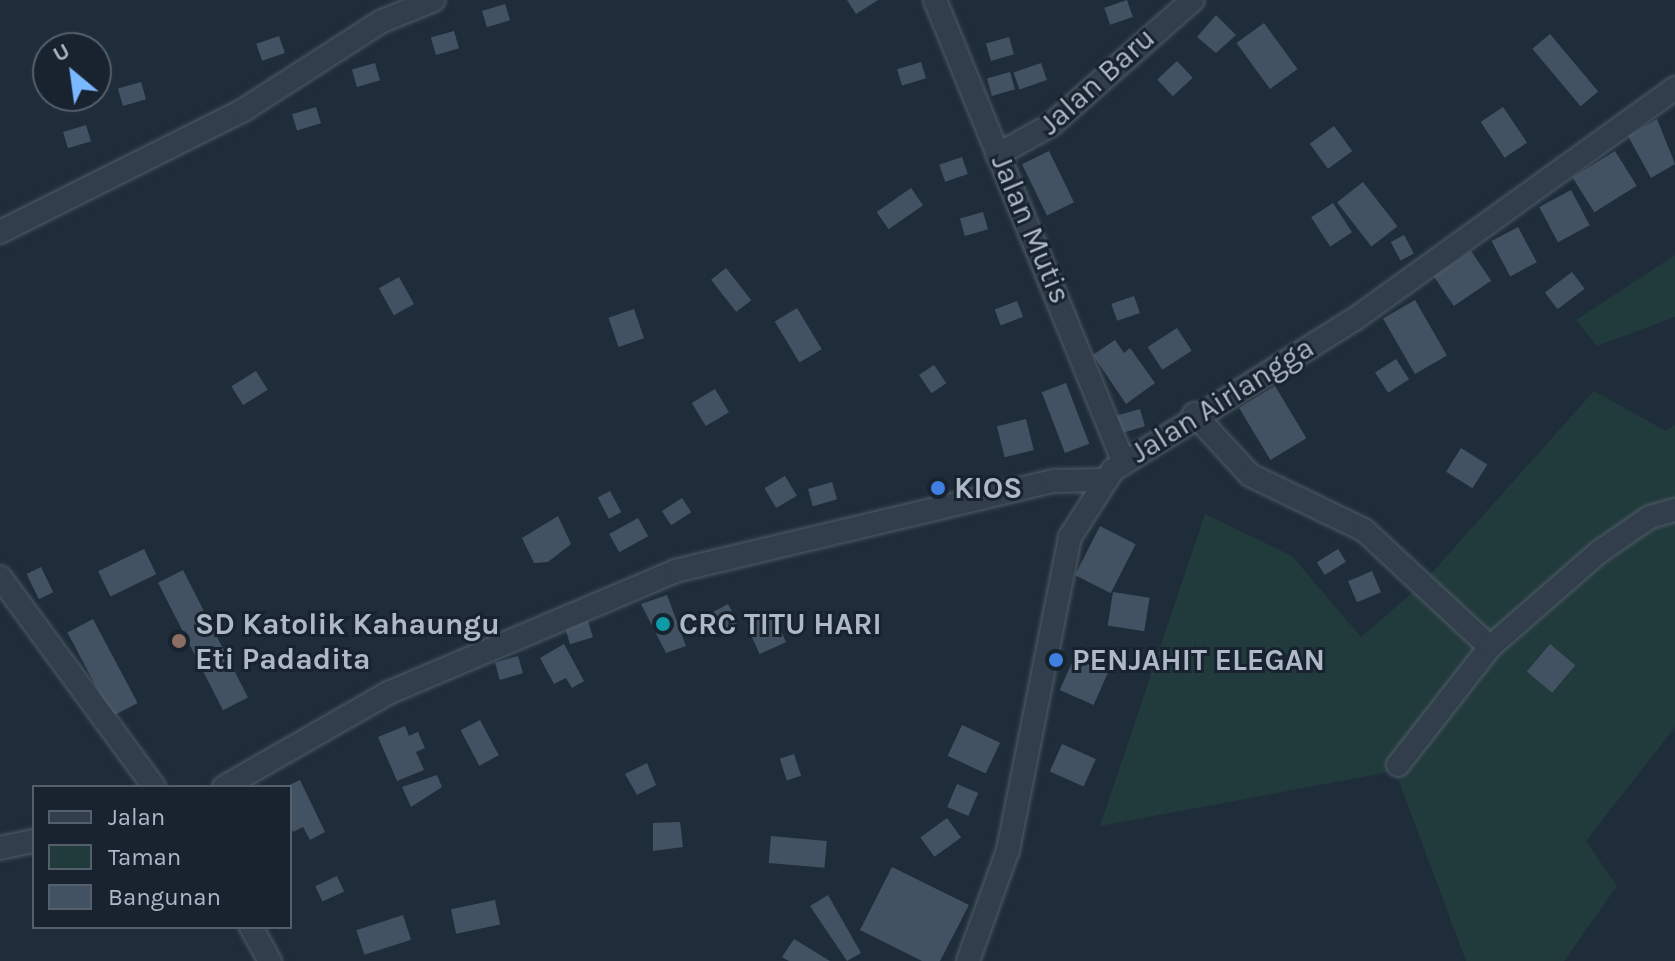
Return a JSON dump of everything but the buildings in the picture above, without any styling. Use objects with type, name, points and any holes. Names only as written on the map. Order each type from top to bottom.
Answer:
[{"type":"street","points":[[0,232],[242,111],[380,22],[434,0]]},
{"type":"street","name":"Jalan Mutis","points":[[935,0],[1123,460]]},
{"type":"street","name":"Jalan Baru","points":[[997,155],[1051,125],[1193,0]]},
{"type":"street","name":"Jalan Airlangga","points":[[968,961],[1011,840],[1070,537],[1105,480],[1123,460],[1194,414],[1355,319],[1675,88]]},
{"type":"street","points":[[1194,414],[1250,475],[1364,530],[1490,647]]},
{"type":"street","points":[[227,785],[388,693],[675,571],[1054,481],[1105,480]]},
{"type":"street","points":[[1398,765],[1490,647],[1599,552],[1650,517],[1675,510]]},
{"type":"street","points":[[0,577],[153,785]]},
{"type":"street","points":[[0,848],[32,841]]},
{"type":"street","points":[[252,929],[270,961]]},
{"type":"green space","points":[[1675,255],[1675,317],[1597,346],[1576,320]]},
{"type":"green space","points":[[1594,391],[1666,431],[1675,425],[1675,727],[1586,841],[1617,886],[1564,961],[1466,961],[1395,771],[1100,826],[1205,514],[1292,556],[1361,637],[1420,586]]},
{"type":"place","name":"KIOS","points":[[938,488]]},
{"type":"place","name":"CRC TITU HARI","points":[[663,624]]},
{"type":"place","name":"SD Katolik Kahaungu Eti Padadita","points":[[179,641]]},
{"type":"place","name":"PENJAHIT ELEGAN","points":[[1056,660]]}]
